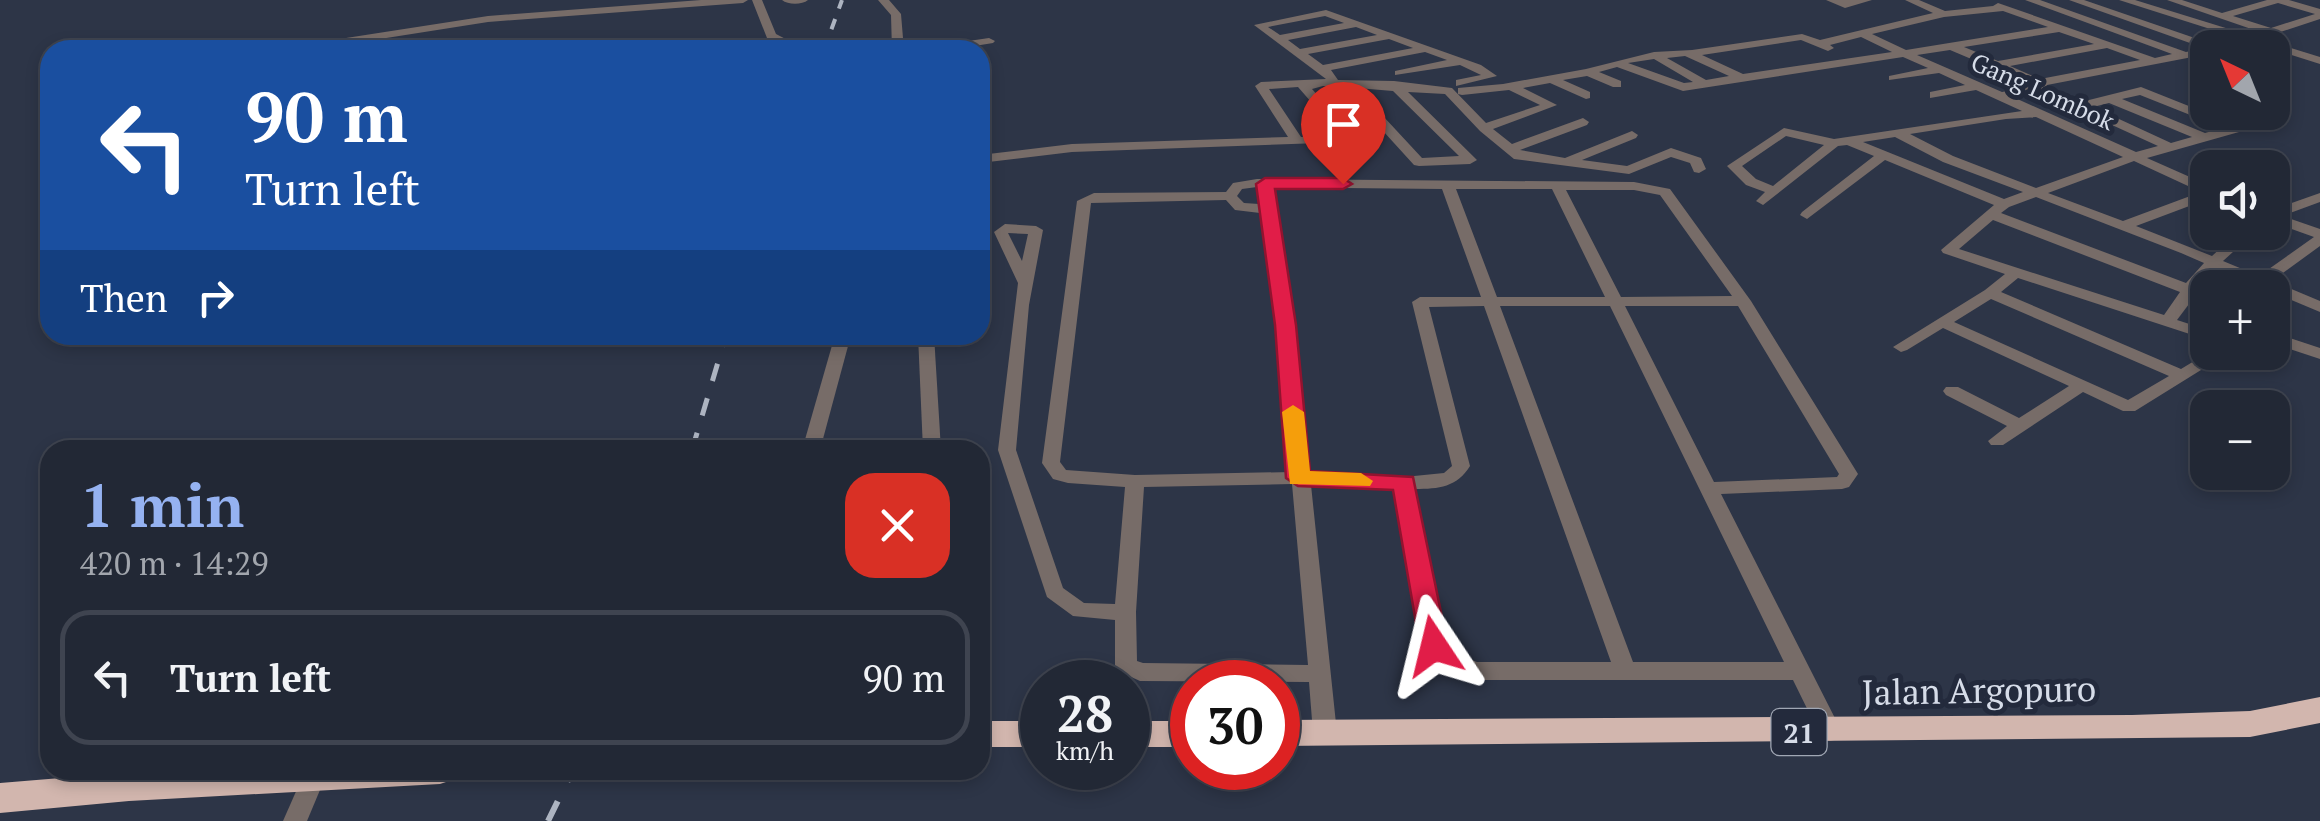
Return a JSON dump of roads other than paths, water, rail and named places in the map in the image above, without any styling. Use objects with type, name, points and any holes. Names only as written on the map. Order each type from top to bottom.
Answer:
[{"type":"highway","name":"Jalan Argopuro","points":[[1300,733],[1830,732],[2250,724],[2320,710]]},
{"type":"highway","points":[[990,734],[1020,734]]},
{"type":"highway","points":[[0,798],[130,786],[267,780]]},
{"type":"street","points":[[350,40],[461,22],[645,4],[743,0]]},
{"type":"street","points":[[757,0],[768,33],[781,40]]},
{"type":"street","points":[[787,0],[803,0]]},
{"type":"street","points":[[883,0],[896,14],[897,40]]},
{"type":"street","points":[[1831,0],[1848,5],[1867,0]]},
{"type":"street","points":[[2030,0],[2185,55]]},
{"type":"street","points":[[2074,0],[2190,41]]},
{"type":"street","points":[[2124,0],[2217,30]]},
{"type":"street","points":[[2172,0],[2265,30]]},
{"type":"street","points":[[2222,16],[2278,0],[2320,14]]},
{"type":"street","points":[[1916,2],[1944,14]]},
{"type":"street","points":[[1819,44],[1944,14],[2005,4],[2153,62]]},
{"type":"street","points":[[1397,79],[1470,160],[1419,162],[1339,82],[1260,24],[1324,13],[1462,61],[1492,76],[1454,87]]},
{"type":"street","points":[[2276,30],[2320,14]]},
{"type":"street","points":[[1277,39],[1357,24]]},
{"type":"street","points":[[1617,63],[1683,87],[2062,28]]},
{"type":"street","points":[[1782,29],[1859,61]]},
{"type":"street","name":"Gang Lombok","points":[[1860,34],[2190,183]]},
{"type":"street","points":[[1298,53],[1389,36]]},
{"type":"street","points":[[1296,139],[1261,86],[1397,79],[1454,87],[1511,86],[1654,55],[1802,37]]},
{"type":"street","points":[[1892,78],[2107,45]]},
{"type":"street","points":[[1951,46],[2039,83],[2190,54]]},
{"type":"street","points":[[1320,69],[1424,48]]},
{"type":"street","points":[[2290,52],[2320,61]]},
{"type":"street","points":[[1692,53],[1742,78]]},
{"type":"street","points":[[1654,55],[1705,84]]},
{"type":"street","points":[[1397,79],[1462,61]]},
{"type":"street","points":[[1588,72],[1617,84]]},
{"type":"street","points":[[1551,79],[1586,94]]},
{"type":"street","points":[[990,158],[1072,148],[1346,136],[1304,87],[1309,83]]},
{"type":"street","points":[[2001,96],[2038,90],[2042,87],[2039,83]]},
{"type":"street","points":[[1484,128],[1552,105],[1511,86]]},
{"type":"street","points":[[1934,95],[1978,86]]},
{"type":"street","points":[[1454,87],[1484,128],[1519,156],[1629,170],[1671,152],[1696,161],[1700,169]]},
{"type":"street","points":[[2170,147],[2080,108],[2109,98],[2146,93],[2235,130],[2134,157],[2032,192],[1997,209],[1948,250],[2190,328]]},
{"type":"street","points":[[2109,98],[2206,138]]},
{"type":"street","points":[[2006,115],[2020,106]]},
{"type":"street","points":[[2038,114],[2006,115],[1840,141],[1769,196],[1734,166],[1784,132],[1840,141],[1883,155],[1997,209],[2188,289]]},
{"type":"street","points":[[1509,150],[1584,122]]},
{"type":"street","points":[[1896,133],[1948,160],[2232,270]]},
{"type":"street","points":[[1565,162],[1632,136]]},
{"type":"street","points":[[1808,216],[1883,155]]},
{"type":"street","points":[[1265,184],[1286,325],[1325,733]]},
{"type":"street","points":[[1230,196],[1238,186],[1265,184],[1634,186],[1665,192],[1743,301],[1848,474],[1842,483],[1820,486],[1711,488]]},
{"type":"street","points":[[1448,185],[1626,672]]},
{"type":"street","points":[[1557,185],[1830,732]]},
{"type":"street","points":[[1230,196],[1236,205],[1266,209]]},
{"type":"street","points":[[1230,196],[1094,197],[1082,204],[1064,379],[1051,462],[1060,475],[1135,481],[1298,478],[1447,482],[1457,476],[1461,466],[1420,302],[1743,301]]},
{"type":"street","points":[[2290,209],[2320,197]]},
{"type":"street","points":[[2123,226],[2190,199]]},
{"type":"street","points":[[2276,270],[2320,237],[2290,224]]},
{"type":"street","points":[[2170,320],[2188,289],[2225,250]]},
{"type":"street","points":[[1901,347],[1990,293],[2016,272]]},
{"type":"street","points":[[1024,282],[1007,450],[1054,592],[1080,611],[1124,612]]},
{"type":"street","points":[[1990,293],[2182,376]]},
{"type":"street","points":[[2290,295],[2320,308]]},
{"type":"street","points":[[1944,323],[2128,406],[2192,370]]},
{"type":"street","points":[[2290,343],[2320,354]]},
{"type":"street","points":[[813,440],[840,345]]},
{"type":"street","points":[[927,345],[931,440]]},
{"type":"street","points":[[1996,441],[2081,386]]},
{"type":"street","points":[[1952,391],[2020,426]]},
{"type":"street","points":[[1135,481],[1124,612],[1124,658],[1132,670],[1320,674]]},
{"type":"street","points":[[1404,482],[1434,646],[1444,658],[1477,671],[1801,670]]},
{"type":"street","points":[[295,821],[312,780]]},
{"type":"railway","points":[[828,40],[842,0]]},
{"type":"railway","points":[[695,440],[723,345]]},
{"type":"railway","points":[[548,821],[568,780]]}]
